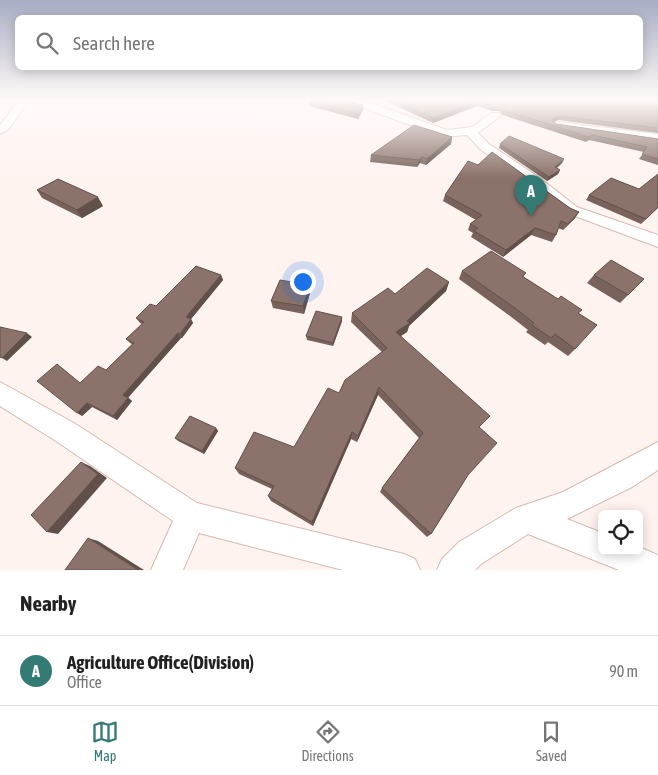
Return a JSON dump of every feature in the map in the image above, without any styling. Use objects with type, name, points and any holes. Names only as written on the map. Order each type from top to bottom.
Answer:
[{"type":"street","points":[[423,126],[446,134],[470,132],[482,126]]},
{"type":"street","points":[[563,126],[658,138]]},
{"type":"street","points":[[470,132],[485,148],[535,181],[572,210],[658,241]]},
{"type":"street","points":[[0,393],[65,432],[191,516],[404,570]]},
{"type":"street","points":[[452,570],[470,553],[526,518],[566,504],[622,477],[658,455]]},
{"type":"street","points":[[167,570],[191,516]]},
{"type":"street","points":[[526,518],[598,546]]},
{"type":"street","points":[[620,555],[656,570]]},
{"type":"building","points":[[413,126],[452,137],[427,159],[422,157],[419,160],[371,155]]},
{"type":"building","points":[[553,126],[567,126],[658,139],[658,159],[642,154],[647,147],[592,135],[589,137]]},
{"type":"building","points":[[638,126],[658,126],[658,128]]},
{"type":"building","points":[[509,136],[564,159],[555,167],[560,170],[549,177],[500,144]]},
{"type":"building","points":[[492,152],[570,208],[579,212],[568,224],[561,221],[556,235],[535,228],[506,250],[474,231],[478,228],[470,224],[482,215],[445,195],[468,161],[478,165]]},
{"type":"building","points":[[658,174],[658,207],[646,219],[589,195],[611,178],[639,189]]},
{"type":"building","points":[[58,179],[98,197],[77,210],[37,190]]},
{"type":"building","points":[[491,251],[526,273],[522,276],[558,299],[561,296],[582,310],[578,313],[597,325],[575,349],[555,334],[551,338],[532,325],[534,323],[515,308],[462,271]]},
{"type":"building","points":[[611,260],[644,279],[628,295],[594,275]]},
{"type":"building","points":[[196,266],[221,275],[186,317],[191,319],[180,334],[178,333],[123,395],[128,398],[113,416],[87,403],[77,413],[37,381],[57,364],[80,383],[98,366],[106,370],[134,343],[126,339],[144,322],[136,318],[150,304],[156,306]]},
{"type":"building","points":[[427,268],[449,282],[407,321],[410,323],[396,332],[490,416],[479,427],[497,443],[468,475],[431,534],[382,488],[423,433],[379,387],[358,436],[352,432],[312,522],[268,496],[274,486],[235,468],[254,432],[294,447],[328,388],[339,393],[345,380],[387,348],[352,313],[388,288],[395,294]]},
{"type":"building","points":[[280,280],[310,285],[303,306],[271,301]]},
{"type":"building","points":[[316,311],[342,317],[333,343],[306,336]]},
{"type":"building","points":[[0,327],[27,333],[2,358],[0,357]]},
{"type":"building","points":[[190,416],[216,428],[202,451],[175,438]]},
{"type":"building","points":[[81,462],[98,474],[47,532],[31,515]]},
{"type":"building","points":[[88,538],[138,570],[65,570]]},
{"type":"place","name":"Agriculture Office(Division)","points":[[531,216]]}]
